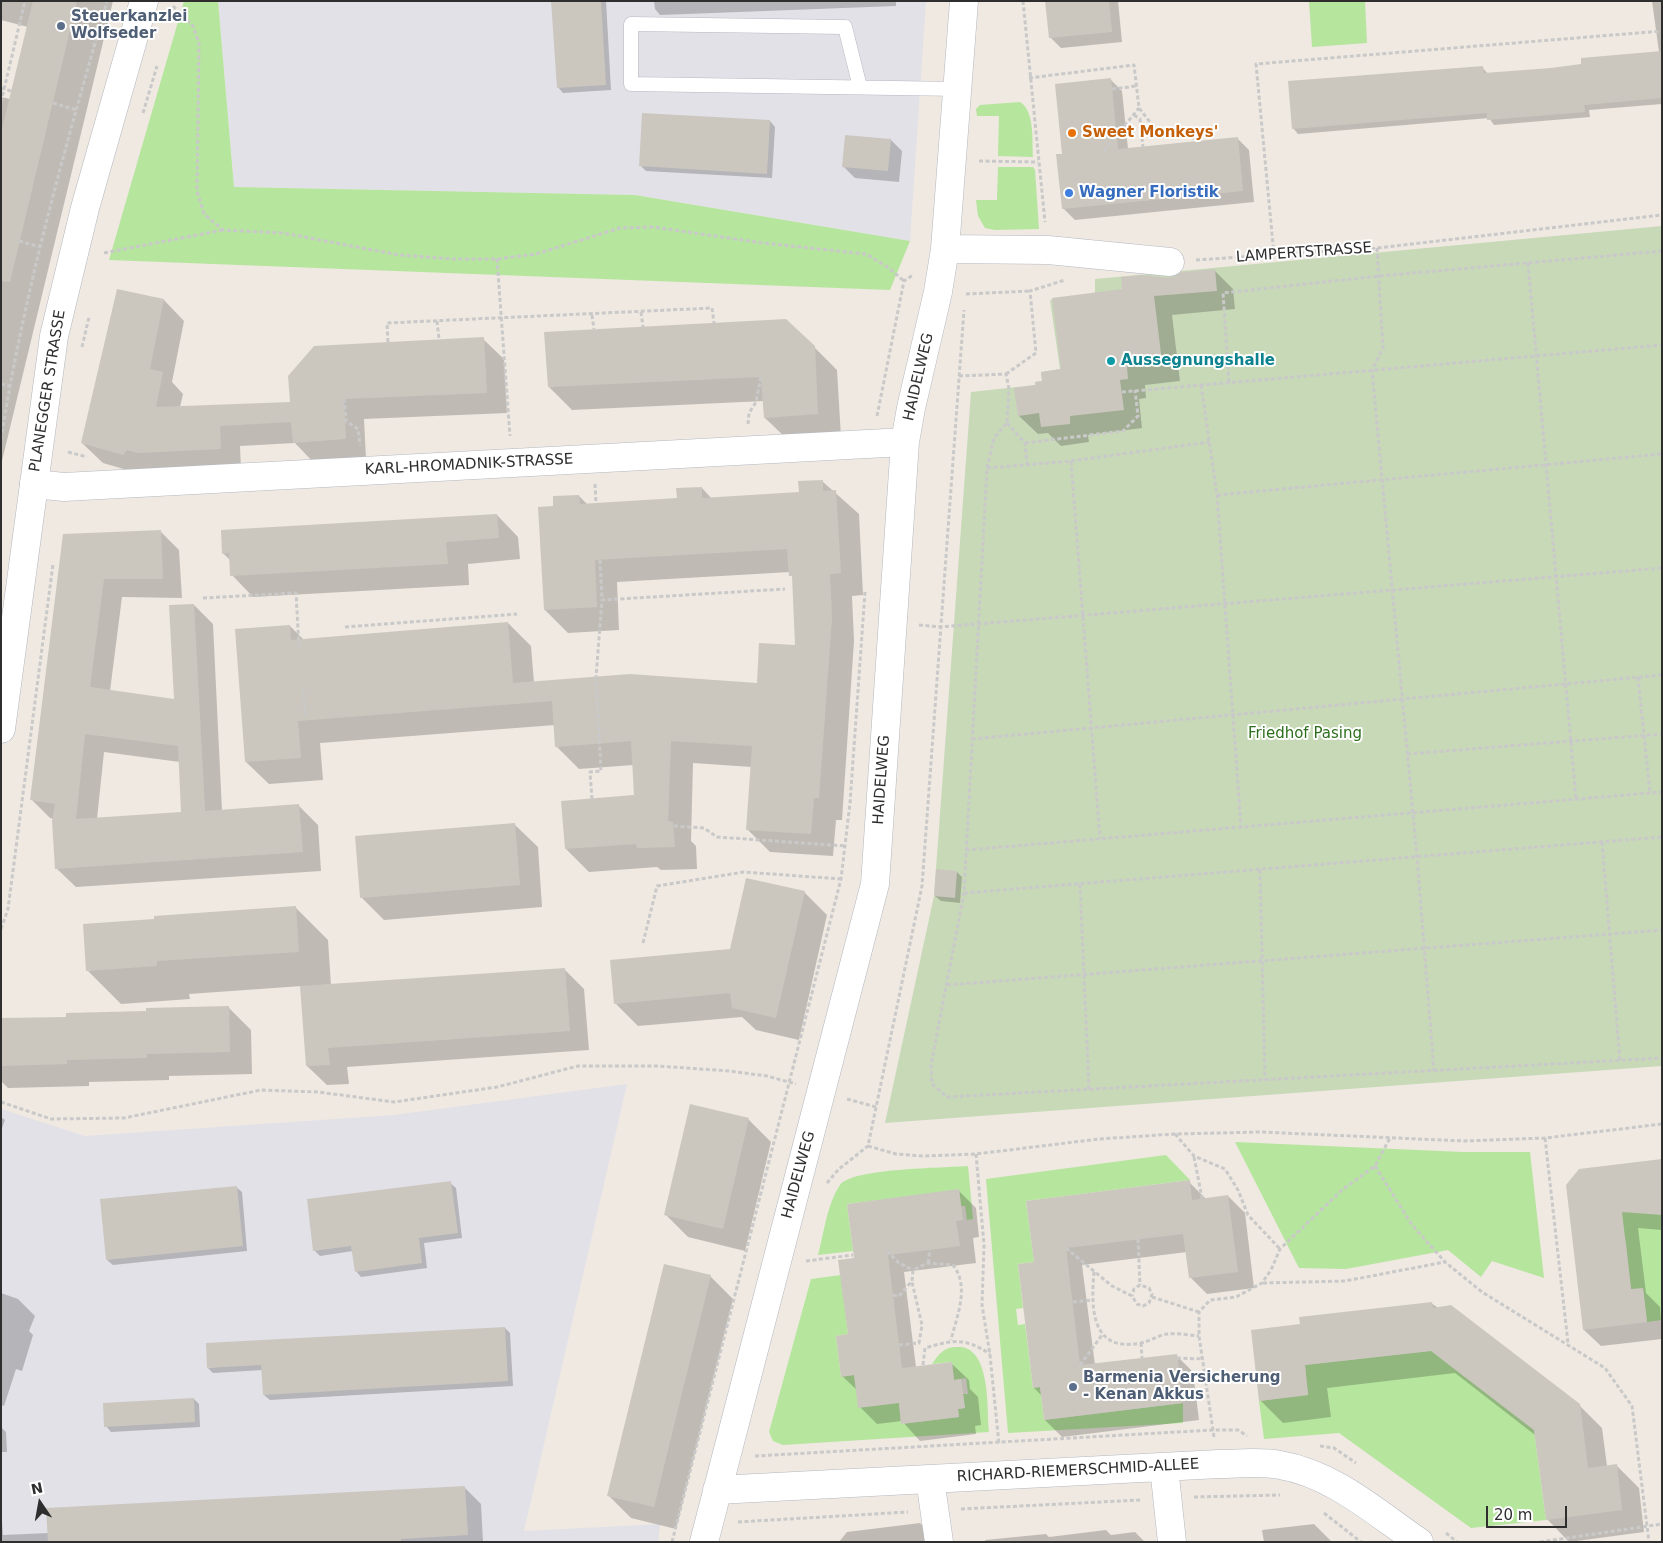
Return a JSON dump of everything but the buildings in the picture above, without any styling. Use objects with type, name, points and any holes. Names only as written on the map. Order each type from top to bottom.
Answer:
[{"type":"street","name":"PLANEGGER STRASSE","points":[[1,729],[4,684],[54,336],[85,208],[144,1]]},
{"type":"street","name":"HAIDELWEG","points":[[704,1542],[875,884],[905,442],[938,292],[945,249],[951,161],[959,89],[964,1]]},
{"type":"street","points":[[945,249],[1048,250],[1170,262]]},
{"type":"street","name":"KARL-HROMADNIK-STRASSE","points":[[34,484],[64,487],[905,442]]},
{"type":"street","name":"RICHARD-RIEMERSCHMID-ALLEE","points":[[717,1490],[1002,1474],[1219,1464],[1278,1464],[1311,1472],[1342,1488],[1419,1542]]},
{"type":"street","points":[[1164,1467],[1172,1542]]},
{"type":"street","points":[[930,1479],[939,1542]]},
{"type":"lane","points":[[860,87],[845,27],[631,24],[630,84],[959,89]]},
{"type":"path","points":[[1,102],[25,1]]},
{"type":"path","points":[[1,439],[10,386],[41,247],[107,1]]},
{"type":"path","points":[[1023,1],[1029,78],[1048,250]]},
{"type":"path","points":[[170,15],[172,6],[193,26],[199,43],[197,190],[204,214],[223,230]]},
{"type":"path","points":[[1274,255],[1256,64],[1662,31]]},
{"type":"path","points":[[140,123],[158,59]]},
{"type":"path","points":[[1029,78],[1134,65],[1139,108],[1160,135],[1192,130],[1194,142]]},
{"type":"path","points":[[86,77],[93,79]]},
{"type":"path","points":[[1112,89],[1136,86]]},
{"type":"path","points":[[3,89],[11,91]]},
{"type":"path","points":[[53,103],[78,110]]},
{"type":"path","points":[[1104,151],[1139,108]]},
{"type":"path","points":[[1140,119],[1145,114]]},
{"type":"path","points":[[1134,115],[1140,119]]},
{"type":"path","points":[[1140,119],[1143,147]]},
{"type":"path","points":[[951,161],[1038,162]]},
{"type":"path","name":"LAMPERTSTRASSE","points":[[1170,262],[1377,248],[1662,216]]},
{"type":"path","points":[[104,253],[223,230],[283,233],[399,255],[452,259],[496,259],[536,254],[620,228],[654,227],[763,244],[866,254],[889,268],[904,281],[876,420],[875,443]]},
{"type":"path","points":[[19,241],[41,247]]},
{"type":"path","points":[[102,262],[106,244]]},
{"type":"path","points":[[1377,248],[1383,348],[1372,370],[1417,857],[1434,1071]]},
{"type":"path","points":[[1229,382],[1223,293],[1379,276],[1662,251]]},
{"type":"path","points":[[496,259],[510,438]]},
{"type":"path","points":[[1528,263],[1576,800]]},
{"type":"path","points":[[965,294],[1030,291],[1073,278]]},
{"type":"path","points":[[959,376],[1006,374],[1036,353],[1030,291]]},
{"type":"path","points":[[388,342],[387,323],[712,308],[714,323]]},
{"type":"path","points":[[82,348],[91,310]]},
{"type":"path","points":[[641,312],[643,327]]},
{"type":"path","points":[[592,314],[594,329]]},
{"type":"path","points":[[436,321],[439,339]]},
{"type":"path","points":[[1122,392],[1662,345]]},
{"type":"path","points":[[1006,374],[1009,389],[1007,422],[994,438],[987,468],[964,893],[931,1065],[932,1084],[946,1097],[1620,1062],[1662,1058]]},
{"type":"path","points":[[747,428],[761,377]]},
{"type":"path","points":[[1,384],[10,386]]},
{"type":"path","points":[[1201,385],[1217,495],[1241,827]]},
{"type":"path","points":[[1025,444],[1124,431],[1138,416],[1134,390]]},
{"type":"path","points":[[344,399],[346,421],[358,429],[360,446]]},
{"type":"path","points":[[1007,422],[1025,444],[1027,464]]},
{"type":"path","points":[[987,468],[1071,461],[1209,442]]},
{"type":"path","points":[[64,487],[70,443]]},
{"type":"path","points":[[1217,495],[1662,454]]},
{"type":"path","points":[[1071,461],[1100,839]]},
{"type":"path","points":[[594,481],[596,503]]},
{"type":"path","points":[[592,799],[590,772],[601,771],[596,677],[602,600],[600,560]]},
{"type":"path","points":[[1,929],[9,900],[54,561]]},
{"type":"path","points":[[894,623],[940,627],[1662,568]]},
{"type":"path","points":[[672,1542],[841,879],[846,846],[866,583]]},
{"type":"path","points":[[602,600],[785,589]]},
{"type":"path","points":[[203,598],[296,593],[299,648]]},
{"type":"path","points":[[345,627],[517,614]]},
{"type":"path","points":[[972,739],[1662,675]]},
{"type":"path","points":[[1638,678],[1650,793]]},
{"type":"path","points":[[303,691],[306,717]]},
{"type":"path","points":[[1407,754],[1662,734]]},
{"type":"path","points":[[966,850],[1662,792]]},
{"type":"path","points":[[674,826],[704,828],[717,837],[846,846]]},
{"type":"path","points":[[964,893],[1662,837]]},
{"type":"path","points":[[1602,842],[1620,1062]]},
{"type":"path","points":[[1260,870],[1265,1080]]},
{"type":"path","points":[[643,944],[657,886],[744,872],[841,879]]},
{"type":"path","points":[[1080,884],[1089,1089]]},
{"type":"path","points":[[947,985],[1662,930]]},
{"type":"path","points":[[1,1102],[51,1119],[124,1118],[261,1090],[318,1092],[394,1102],[497,1086],[578,1066],[658,1066],[729,1071],[789,1081],[876,1107]]},
{"type":"path","points":[[868,1146],[896,1154],[923,1156],[976,1154],[1098,1139],[1176,1134],[1261,1132],[1464,1142],[1545,1138],[1662,1124]]},
{"type":"path","points":[[1176,1134],[1194,1156],[1224,1169],[1238,1190],[1248,1215],[1280,1249]]},
{"type":"path","points":[[1219,1464],[1210,1420],[1204,1359],[1199,1336],[1199,1312],[1210,1300],[1236,1297],[1262,1283],[1271,1270],[1280,1249],[1342,1190],[1375,1166],[1390,1138]]},
{"type":"path","points":[[1545,1138],[1568,1343]]},
{"type":"path","points":[[976,1154],[984,1245],[982,1305],[990,1355],[1002,1474]]},
{"type":"path","points":[[1194,1156],[1202,1198]]},
{"type":"path","points":[[1375,1166],[1391,1195],[1412,1225],[1445,1262],[1482,1292],[1606,1368],[1632,1406],[1649,1542]]},
{"type":"path","points":[[1138,1239],[1140,1285]]},
{"type":"path","points":[[1066,1248],[1112,1286],[1132,1296]]},
{"type":"path","points":[[928,1263],[930,1249]]},
{"type":"path","points":[[887,1251],[900,1263],[913,1270]]},
{"type":"path","points":[[806,1261],[853,1255]]},
{"type":"path","points":[[1262,1283],[1345,1282],[1445,1262]]},
{"type":"path","points":[[913,1270],[928,1263],[953,1265],[961,1276],[961,1298],[951,1340]]},
{"type":"path","points":[[913,1270],[912,1281],[922,1325],[919,1343]]},
{"type":"path","points":[[1094,1272],[1092,1300],[1094,1320],[1102,1335],[1118,1342],[1141,1343],[1167,1334],[1199,1336]]},
{"type":"path","points":[[892,1295],[898,1296],[912,1281]]},
{"type":"path","points":[[1140,1285],[1149,1288],[1152,1297],[1149,1303],[1143,1306],[1134,1302],[1132,1296],[1134,1289],[1140,1285]]},
{"type":"path","points":[[1152,1297],[1199,1312]]},
{"type":"path","points":[[1072,1302],[1092,1300]]},
{"type":"path","points":[[1080,1365],[1102,1335]]},
{"type":"path","points":[[925,1348],[951,1340],[966,1341],[990,1355]]},
{"type":"path","points":[[899,1345],[919,1343],[925,1348]]},
{"type":"path","points":[[1141,1343],[1142,1358]]},
{"type":"path","points":[[923,1365],[925,1348]]},
{"type":"path","points":[[1177,1358],[1204,1359]]},
{"type":"path","points":[[738,1522],[1168,1498],[1287,1496]]},
{"type":"path","points":[[1322,1512],[1361,1542]]},
{"type":"path","points":[[1540,1542],[1662,1524]]},
{"type":"shaded area","points":[[218,1],[926,1],[910,241],[635,195],[234,187]]},
{"type":"shaded area","points":[[627,1084],[524,1531],[660,1524],[658,1542],[1,1542],[1,1109],[85,1136],[394,1115]]},
{"type":"green space","points":[[184,1],[218,1],[234,187],[635,195],[910,241],[890,290],[109,260]]},
{"type":"green space","points":[[1309,1],[1365,1],[1367,43],[1312,47]]},
{"type":"green space","points":[[1020,102],[1025,106],[1030,119],[1033,157],[998,156],[999,116],[977,116],[976,109],[980,105]]},
{"type":"green space","points":[[998,167],[1033,167],[1035,170],[1039,229],[995,230],[985,228],[978,216],[976,200],[997,200]]},
{"type":"green space","name":"Friedhof Pasing","points":[[1662,226],[1662,1066],[885,1123],[934,896],[971,392],[1035,385],[1035,382],[1042,381],[1041,372],[1060,369],[1050,300],[1095,293],[1095,279]]},
{"type":"green space","points":[[1235,1142],[1463,1152],[1530,1152],[1544,1278],[1492,1261],[1481,1277],[1448,1250],[1346,1269],[1299,1268]]},
{"type":"green space","points":[[1166,1155],[1190,1180],[1026,1201],[1034,1262],[1018,1264],[1023,1308],[1016,1309],[1018,1325],[1025,1324],[1033,1388],[1040,1387],[1044,1420],[1183,1403],[1183,1423],[1008,1433],[986,1179]]},
{"type":"green space","points":[[968,1166],[973,1219],[967,1220],[965,1206],[961,1206],[959,1190],[847,1204],[853,1251],[818,1255],[832,1201],[840,1185],[848,1179],[879,1172]]},
{"type":"green space","points":[[1652,1209],[1662,1215],[1662,1320],[1647,1322],[1643,1289],[1631,1289],[1626,1243],[1618,1213]]},
{"type":"green space","points":[[841,1275],[848,1334],[836,1336],[841,1376],[854,1375],[899,1403],[901,1424],[959,1417],[958,1409],[965,1408],[963,1394],[968,1394],[966,1378],[954,1380],[952,1362],[932,1364],[940,1353],[947,1349],[960,1347],[970,1350],[977,1358],[982,1369],[987,1396],[989,1432],[783,1445],[773,1441],[769,1432],[811,1279]]},
{"type":"green space","points":[[1438,1350],[1438,1356],[1534,1430],[1546,1520],[1471,1528],[1339,1433],[1264,1439],[1259,1401],[1308,1395],[1305,1365]]},
{"type":"place","name":"Steuerkanzlei Wolfseder","points":[[61,26]]},
{"type":"place","name":"Sweet Monkeys'","points":[[1072,133]]},
{"type":"place","name":"Wagner Floristik","points":[[1069,193]]},
{"type":"place","name":"Aussegnungshalle","points":[[1111,361]]},
{"type":"place","name":"Barmenia Versicherung - Kenan Akkus","points":[[1073,1387]]}]
